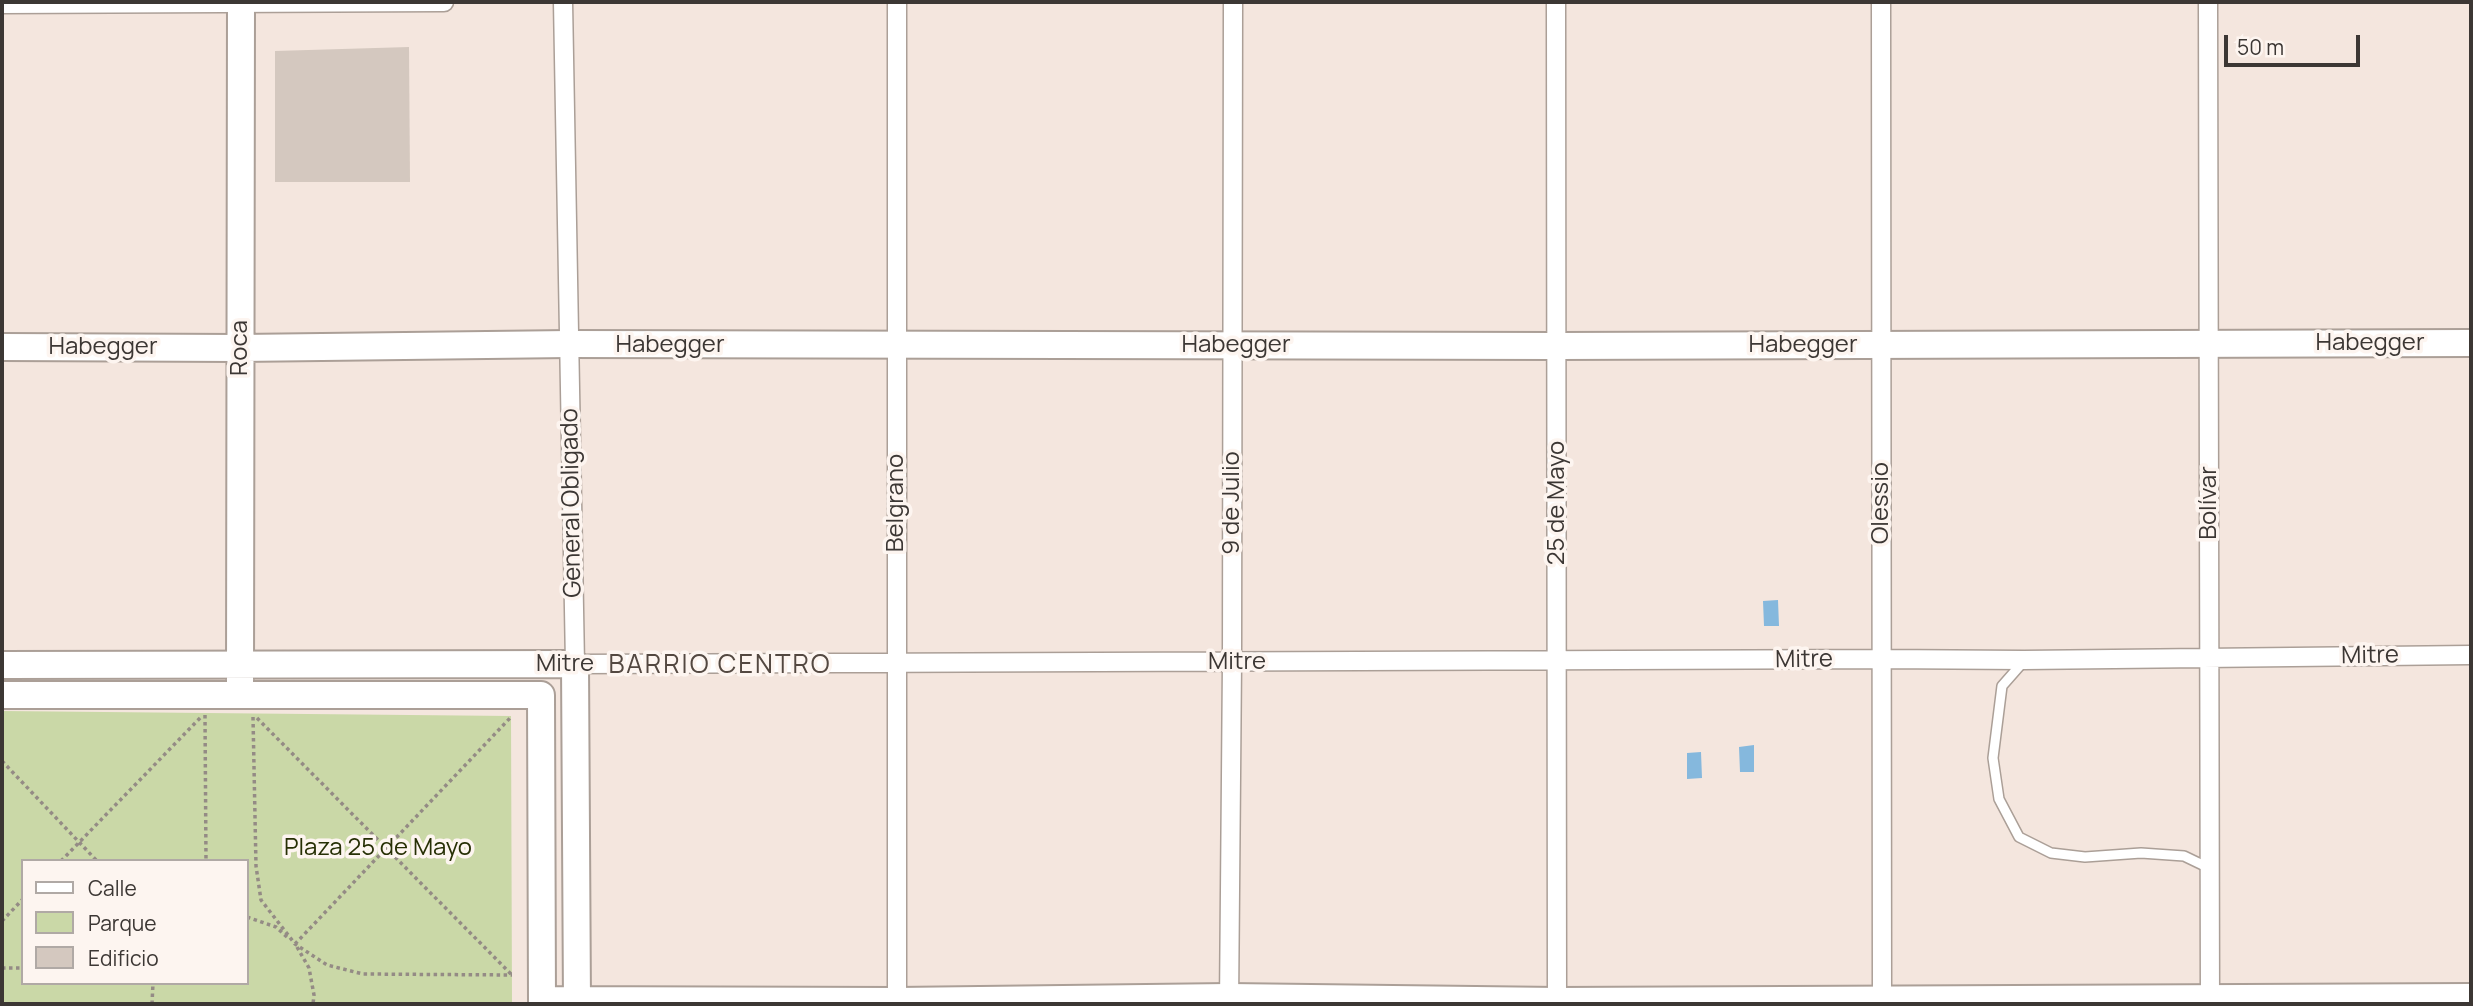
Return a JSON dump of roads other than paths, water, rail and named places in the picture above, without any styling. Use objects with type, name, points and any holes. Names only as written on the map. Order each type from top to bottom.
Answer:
[{"type":"main road","name":"Roca","points":[[240,695],[241,3]]},
{"type":"main road","name":"Habegger","points":[[2,347],[2471,343]]},
{"type":"main road","name":"Mitre","points":[[2,664],[575,664]]},
{"type":"main road","name":"General Obligado","points":[[575,664],[577,1003]]},
{"type":"main road","name":"Mitre","points":[[2,695],[541,695],[542,1002]]},
{"type":"main road","points":[[542,1002],[2210,1002],[2471,997]]},
{"type":"street","points":[[2,4],[444,2]]},
{"type":"street","name":"General Obligado","points":[[564,2],[575,664]]},
{"type":"street","name":"Belgrano","points":[[897,2],[897,1003]]},
{"type":"street","name":"9 de Julio","points":[[1229,1001],[1233,2]]},
{"type":"street","name":"25 de Mayo","points":[[1556,2],[1557,1003]]},
{"type":"street","name":"Olessio","points":[[1881,2],[1881,1002]]},
{"type":"street","name":"Bolívar","points":[[2208,2],[2210,1002]]},
{"type":"street","name":"Mitre","points":[[575,664],[2024,660],[2471,655]]},
{"type":"lane","points":[[2024,660],[2002,686],[1993,758],[1999,799],[2019,836],[2051,853],[2085,857],[2141,853],[2184,856],[2209,868]]},
{"type":"water","points":[[1778,600],[1779,626],[1764,626],[1763,601]]},
{"type":"water","points":[[1754,745],[1754,772],[1740,772],[1739,747]]},
{"type":"water","points":[[1701,752],[1702,778],[1687,779],[1687,753]]},
{"type":"district","name":"BARRIO CENTRO","points":[[720,666]]},
{"type":"park label","name":"Plaza 25 de Mayo","points":[[378,848]]}]
